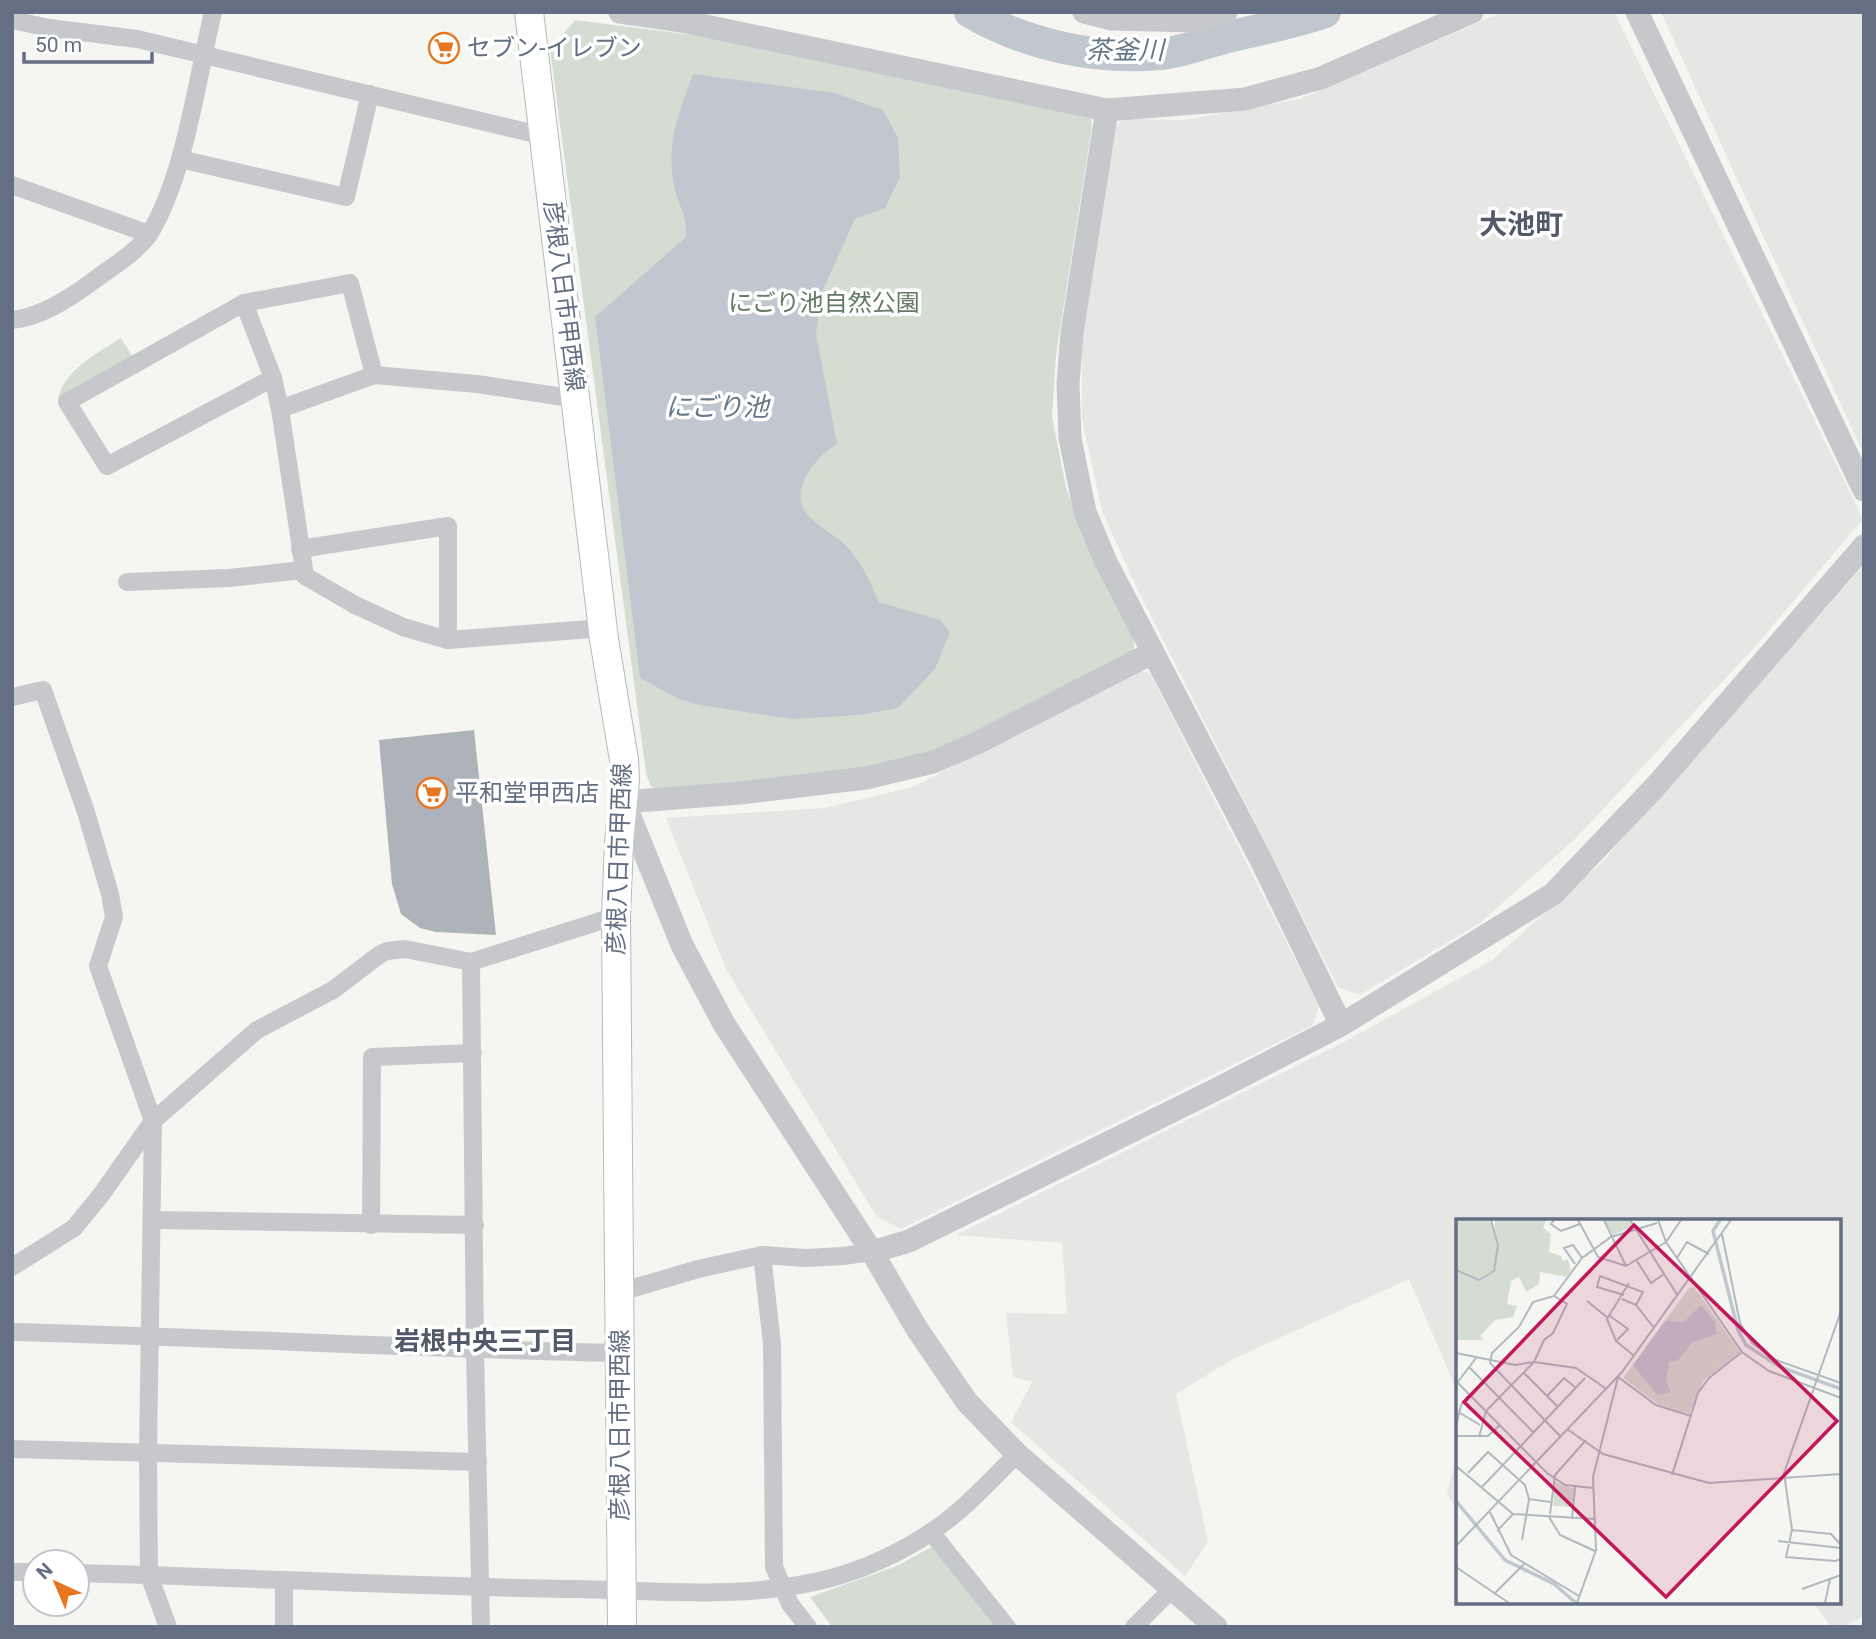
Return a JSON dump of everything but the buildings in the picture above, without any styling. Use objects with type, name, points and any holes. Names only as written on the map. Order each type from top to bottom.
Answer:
[{"type":"main road","name":"彦根八日市甲西線","points":[[529,12],[603,628],[624,760],[624,803],[619,843],[616,916],[622,1627]]},
{"type":"street","points":[[12,320],[43,311],[69,298],[123,259],[149,234],[180,159],[213,12]]},
{"type":"street","points":[[620,12],[682,21],[1107,110],[1245,99],[1321,78],[1472,12]]},
{"type":"street","points":[[1084,12],[1112,19],[1195,21],[1226,12]]},
{"type":"street","points":[[1637,12],[1864,490]]},
{"type":"street","points":[[15,20],[49,28],[137,39],[544,135]]},
{"type":"street","points":[[180,159],[346,197],[370,94]]},
{"type":"street","points":[[1107,110],[1072,333],[1068,384],[1070,438],[1085,512],[1106,562],[1262,862],[1341,1025]]},
{"type":"street","points":[[12,185],[149,234]]},
{"type":"street","points":[[274,378],[107,467],[67,402],[244,303],[350,283],[374,375]]},
{"type":"street","points":[[244,303],[274,378],[304,576],[403,627],[448,640],[603,628]]},
{"type":"street","points":[[280,409],[374,375],[477,384],[577,398]]},
{"type":"street","points":[[300,549],[448,526],[448,640]]},
{"type":"street","points":[[620,1292],[698,1269],[762,1255],[806,1258],[844,1256],[872,1252],[909,1241],[1341,1025],[1553,894],[1655,787],[1864,546]]},
{"type":"street","points":[[127,582],[229,578],[303,570]]},
{"type":"street","points":[[1152,653],[977,743],[933,762],[866,778],[624,803],[661,899],[724,1024],[872,1252],[917,1329],[967,1402],[1017,1454],[1216,1627]]},
{"type":"street","points":[[12,697],[43,690],[86,812],[114,917],[98,966],[153,1121],[149,1575],[168,1627]]},
{"type":"street","points":[[12,1266],[74,1228],[101,1195],[153,1121],[257,1030],[332,990],[379,955],[405,949],[471,962],[616,916]]},
{"type":"street","points":[[471,962],[481,1627]]},
{"type":"street","points":[[371,1225],[372,1057],[473,1053]]},
{"type":"street","points":[[152,1220],[475,1225]]},
{"type":"street","points":[[762,1255],[772,1345],[774,1567],[790,1605],[808,1627]]},
{"type":"street","points":[[12,1332],[619,1353]]},
{"type":"street","points":[[12,1449],[478,1462]]},
{"type":"street","points":[[91,1573],[481,1588],[727,1593],[782,1587],[831,1578],[871,1564],[931,1532],[974,1497],[1017,1454]]},
{"type":"street","points":[[931,1532],[1007,1627]]},
{"type":"street","points":[[284,1580],[284,1627]]},
{"type":"street","points":[[1133,1627],[1172,1588]]},
{"type":"shaded area","points":[[1503,12],[1614,12],[1863,519],[1753,649],[1576,838],[1480,923],[1360,995],[1338,987],[1135,584],[1102,511],[1082,419],[1082,341],[1114,127],[1124,119],[1184,120],[1300,99]]},
{"type":"shaded area","points":[[1661,12],[1864,12],[1864,454],[1753,214]]},
{"type":"shaded area","points":[[1864,565],[1864,1616],[1843,1627],[1831,1627],[1814,1604],[1841,1604],[1841,1219],[1456,1219],[1456,1388],[1409,1279],[1233,1359],[1176,1394],[1208,1542],[1185,1576],[1011,1422],[1032,1382],[1013,1377],[1006,1313],[1067,1314],[1062,1243],[956,1235],[1342,1043],[1492,960],[1601,863]]},
{"type":"shaded area","points":[[1134,670],[1150,673],[1319,1006],[1313,1025],[901,1229],[877,1217],[726,969],[666,818],[825,808],[913,787]]},
{"type":"shaded area","points":[[1456,1456],[1456,1509],[1447,1493]]},
{"type":"green space","name":"にごり池自然公園","points":[[575,20],[717,38],[1091,118],[1092,127],[1056,355],[1052,417],[1066,487],[1081,533],[1134,638],[1134,652],[944,748],[878,768],[659,792],[650,785],[646,773],[550,49]]},
{"type":"green space","points":[[121,338],[133,357],[58,402],[65,381],[91,357]]},
{"type":"green space","points":[[933,1546],[998,1627],[832,1627],[810,1597],[897,1566]]},
{"type":"water","name":"にごり池","points":[[693,74],[835,93],[883,110],[898,138],[900,177],[885,208],[855,219],[822,292],[816,334],[837,444],[813,465],[802,485],[800,495],[802,506],[808,515],[846,545],[855,556],[879,602],[940,620],[950,632],[935,669],[898,708],[860,715],[793,719],[694,704],[640,678],[595,317],[686,237],[671,158],[675,130]]},
{"type":"waterway","name":"茶釜川","points":[[970,12],[992,24],[1038,41],[1062,48],[1111,55],[1178,51],[1325,12]]},
{"type":"place","name":"セブン-イレブン","points":[[444,48]]},
{"type":"place","name":"平和堂甲西店","points":[[432,793]]},
{"type":"district","name":"大池町","points":[[1521,224]]},
{"type":"district","name":"岩根中央三丁目","points":[[485,1341]]}]
